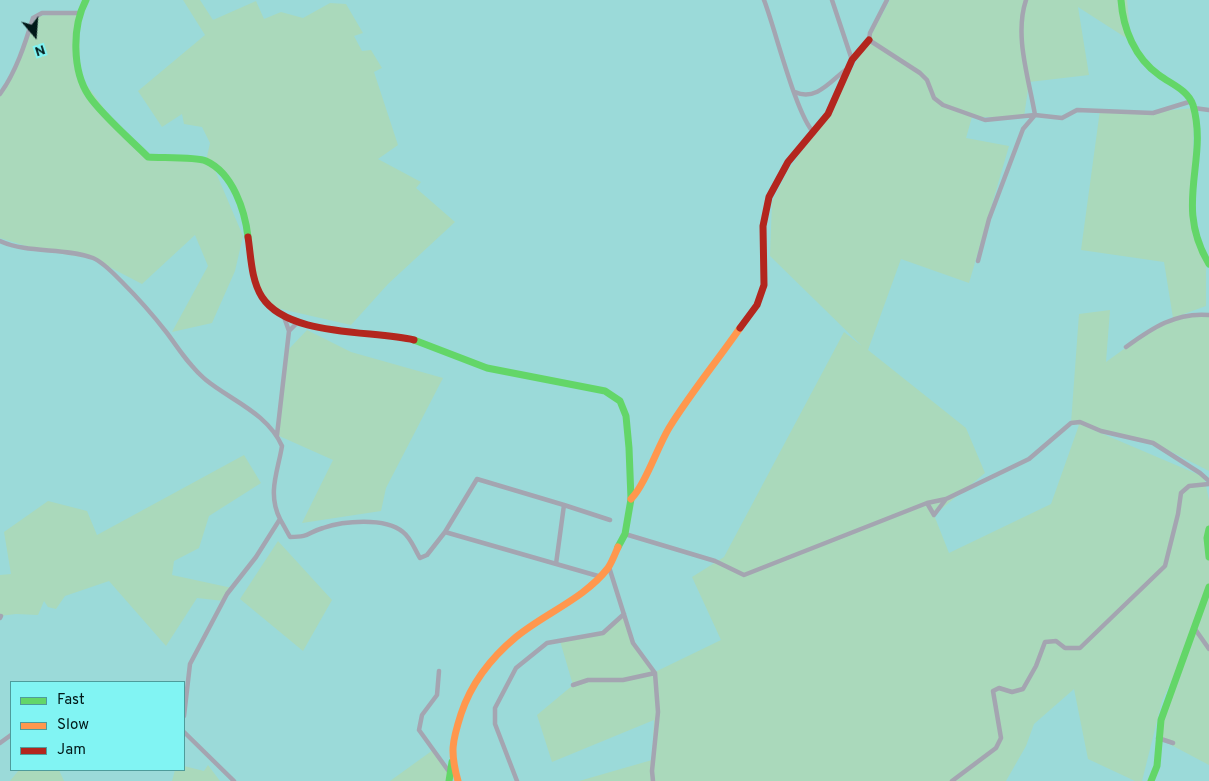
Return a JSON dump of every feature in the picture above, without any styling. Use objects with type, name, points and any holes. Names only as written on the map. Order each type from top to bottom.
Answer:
[{"type":"street","points":[[86,0],[79,13],[76,41],[80,76],[89,96],[148,157],[206,161],[223,174],[238,196],[246,218],[252,268],[262,297],[284,317],[340,332],[402,337],[419,341],[457,358],[487,368],[546,381],[604,390],[620,401],[626,416],[631,499],[625,534],[609,566],[573,600],[517,636],[487,666],[459,714],[449,777]]},
{"type":"street","points":[[764,0],[795,92],[809,128],[814,133]]},
{"type":"street","points":[[832,0],[852,60]]},
{"type":"street","points":[[631,499],[638,492],[650,463],[670,428],[757,304],[764,285],[762,258],[765,209],[788,162],[828,114],[852,60],[869,40],[870,33],[887,0]]},
{"type":"street","points":[[1026,0],[1021,15],[1024,52],[1035,116]]},
{"type":"street","points":[[1121,0],[1125,23],[1131,41],[1154,72],[1184,91],[1193,105],[1197,138],[1193,181],[1194,232],[1198,246],[1209,264]]},
{"type":"street","points":[[0,94],[26,42],[33,18],[42,13],[79,13]]},
{"type":"street","points":[[869,40],[920,73],[926,80],[934,98],[943,105],[985,120],[1035,116],[1062,118],[1077,110],[1153,113],[1193,105],[1209,110]]},
{"type":"street","points":[[795,92],[802,95],[813,94],[848,68]]},
{"type":"street","points":[[978,261],[989,219],[1023,129],[1035,116]]},
{"type":"street","points":[[0,240],[10,246],[71,253],[94,259],[115,275],[145,305],[186,359],[204,379],[257,414],[277,435],[282,446],[274,477],[273,495],[280,519],[290,537],[306,537],[321,528],[357,521],[395,528],[404,532],[420,558],[427,555],[445,532],[477,479],[610,520]]},
{"type":"street","points":[[1126,347],[1152,328],[1173,318],[1209,315]]},
{"type":"street","points":[[277,435],[289,331],[284,317]]},
{"type":"street","points":[[289,331],[298,322]]},
{"type":"street","points":[[625,534],[715,561],[744,576],[927,503],[946,499],[1021,464],[1071,423],[1080,422],[1101,430],[1153,443],[1200,473],[1209,482]]},
{"type":"street","points":[[952,781],[996,748],[1001,738],[993,692],[999,688],[1012,692],[1023,689],[1036,666],[1045,642],[1056,641],[1065,648],[1073,650],[1080,648],[1106,624],[1165,566],[1178,514],[1181,493],[1189,486],[1209,482]]},
{"type":"street","points":[[927,503],[934,515],[946,499]]},
{"type":"street","points":[[556,564],[564,505]]},
{"type":"street","points":[[185,707],[190,664],[227,594],[256,557],[280,519]]},
{"type":"street","points":[[1209,529],[1207,538],[1209,557]]},
{"type":"street","points":[[445,532],[598,576]]},
{"type":"street","points":[[609,566],[633,643],[655,673],[658,712],[652,771],[653,781]]},
{"type":"street","points":[[1151,781],[1157,766],[1161,720],[1175,676],[1209,587]]},
{"type":"street","points":[[517,781],[495,724],[495,708],[516,668],[547,643],[603,633],[624,614]]},
{"type":"street","points":[[1194,628],[1209,649]]},
{"type":"street","points":[[439,671],[437,695],[422,715],[418,730],[449,777]]},
{"type":"street","points":[[573,685],[588,680],[628,679],[655,673]]},
{"type":"street","points":[[185,733],[234,781]]},
{"type":"street","points":[[1158,738],[1173,743]]},
{"type":"street","points":[[452,759],[458,781]]},
{"type":"green space","points":[[183,0],[200,0],[213,20],[256,1],[264,19],[281,12],[303,18],[330,3],[346,4],[363,33],[354,36],[362,51],[371,50],[382,68],[374,72],[398,145],[378,159],[421,182],[416,188],[455,222],[388,284],[351,325],[272,307],[259,291],[246,218],[238,196],[214,168],[243,236],[235,271],[212,323],[172,332],[208,266],[195,235],[142,284],[94,259],[39,250],[0,238],[0,92],[6,85],[37,16],[79,13],[80,76],[114,122],[148,157],[206,161],[210,143],[202,127],[184,124],[182,114],[162,127],[138,91],[205,35]]},
{"type":"green space","points":[[890,0],[1127,0],[1131,41],[1078,7],[1089,75],[1029,82],[1024,117],[972,117],[966,138],[1009,146],[969,283],[901,259],[868,350],[966,428],[985,473],[934,515],[949,553],[1051,504],[1079,425],[1071,423],[1079,314],[1110,310],[1106,362],[1153,328],[1181,317],[1209,317],[1209,471],[1158,445],[1089,428],[1204,477],[1209,500],[1209,586],[1186,650],[1162,701],[1142,781],[1135,781],[1088,759],[1074,689],[1034,724],[1026,746],[1006,781],[579,781],[652,760],[654,720],[552,762],[537,715],[573,685],[560,641],[603,633],[624,614],[633,643],[655,672],[721,640],[692,577],[724,557],[844,332],[862,346],[770,256],[772,202],[787,172],[828,114]]},
{"type":"green space","points":[[1194,108],[1195,226],[1198,243],[1203,255],[1209,256],[1209,262],[1206,260],[1206,306],[1173,318],[1164,262],[1081,250],[1100,110],[1140,113]]},
{"type":"green space","points":[[307,330],[351,352],[443,378],[386,488],[381,511],[302,523],[333,460],[277,435],[288,350]]},
{"type":"green space","points":[[244,455],[261,483],[209,516],[199,548],[174,561],[172,575],[232,588],[224,601],[197,598],[166,646],[109,581],[65,596],[56,609],[48,607],[44,601],[38,615],[16,614],[0,616],[0,575],[11,574],[4,532],[48,501],[87,511],[97,535]]},
{"type":"green space","points":[[278,541],[332,600],[303,651],[240,599]]},
{"type":"green space","points":[[1209,588],[1209,765],[1158,738]]},
{"type":"green space","points":[[433,750],[450,774],[447,781],[390,781]]},
{"type":"green space","points":[[208,765],[220,781],[172,781],[175,771],[185,771],[185,766],[204,771]]},
{"type":"green space","points":[[18,771],[59,771],[64,781],[10,781]]},
{"type":"traffic: fast","points":[[86,0],[78,22],[76,48],[79,74],[89,96],[109,119],[148,157],[187,158],[206,161],[224,174],[241,205],[248,237]]},
{"type":"traffic: fast","points":[[1121,0],[1124,22],[1132,42],[1143,60],[1159,75],[1183,91],[1193,105],[1197,125],[1192,202],[1194,222],[1199,242],[1209,264]]},
{"type":"traffic: fast","points":[[414,340],[487,368],[605,391],[620,401],[626,416],[631,499],[625,534],[618,547]]},
{"type":"traffic: fast","points":[[1209,529],[1207,538],[1209,557]]},
{"type":"traffic: fast","points":[[1151,781],[1157,766],[1161,720],[1209,587]]},
{"type":"traffic: fast","points":[[449,781],[452,762]]},
{"type":"traffic: slow","points":[[631,499],[646,476],[664,436],[677,415],[740,328]]},
{"type":"traffic: slow","points":[[458,781],[453,747],[461,714],[476,682],[491,662],[516,637],[576,597],[598,579],[608,568],[618,547]]},
{"type":"traffic: jam","points":[[740,328],[757,305],[764,285],[763,226],[769,197],[788,162],[828,114],[852,60],[869,40]]},
{"type":"traffic: jam","points":[[248,237],[252,268],[258,290],[274,310],[310,326],[414,340]]}]
